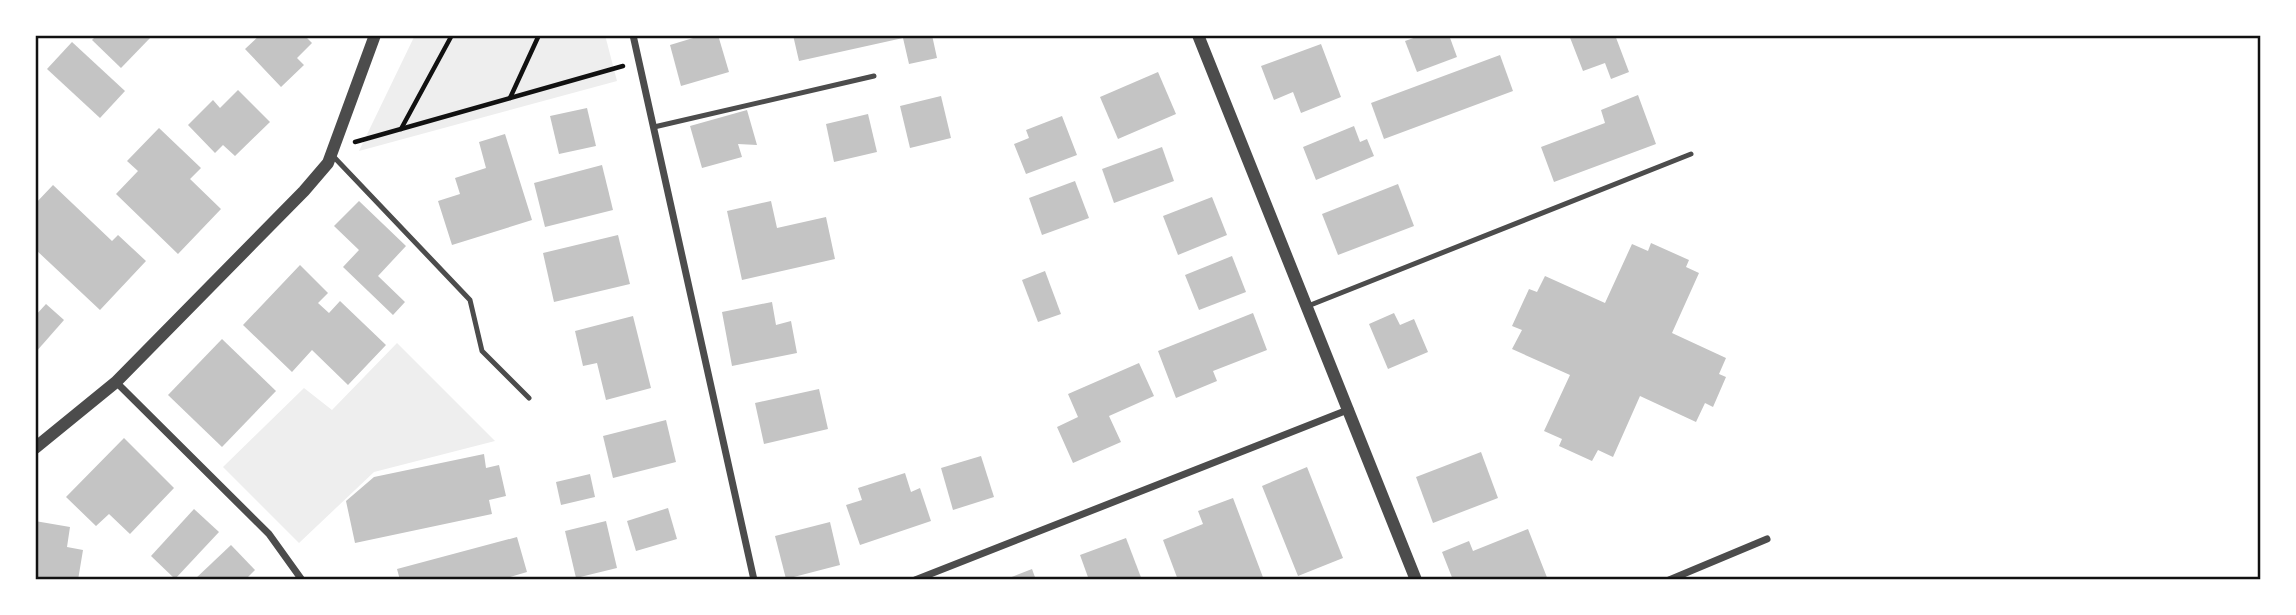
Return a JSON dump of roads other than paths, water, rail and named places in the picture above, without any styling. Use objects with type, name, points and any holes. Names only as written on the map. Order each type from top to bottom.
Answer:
[{"type":"street","points":[[35,449],[116,382],[304,191],[333,151],[375,35]]},
{"type":"street","points":[[634,35],[754,580]]},
{"type":"street","points":[[1199,35],[1416,580]]},
{"type":"street","points":[[116,382],[269,534],[302,580]]},
{"type":"street","points":[[915,580],[1350,409]]},
{"type":"street","points":[[1669,580],[1767,540]]},
{"type":"lane","points":[[654,127],[874,76]]},
{"type":"lane","points":[[333,151],[470,300],[482,351],[529,398]]},
{"type":"lane","points":[[1308,306],[1691,154]]}]
